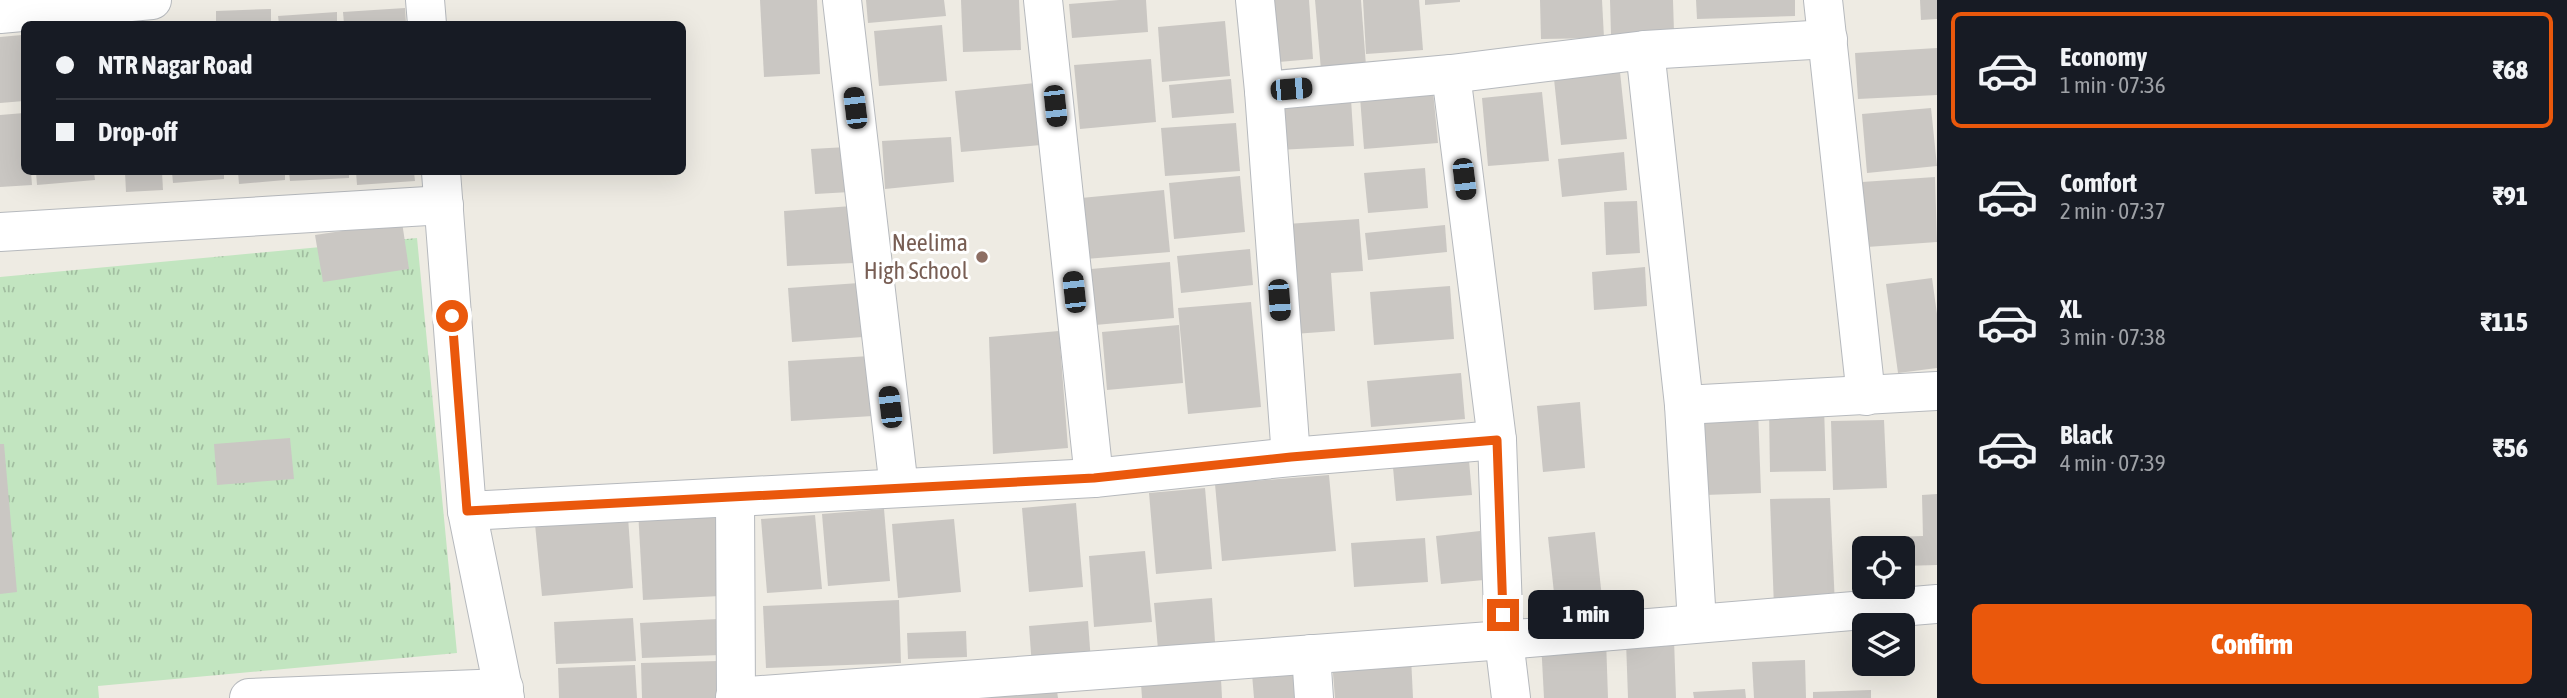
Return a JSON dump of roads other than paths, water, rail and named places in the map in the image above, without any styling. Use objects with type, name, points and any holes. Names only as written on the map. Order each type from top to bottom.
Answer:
[{"type":"street","points":[[0,14],[152,0]]},
{"type":"street","points":[[425,0],[427,21]]},
{"type":"street","points":[[842,0],[899,488]]},
{"type":"street","points":[[1043,0],[1094,478]]},
{"type":"street","points":[[1255,0],[1291,457]]},
{"type":"street","points":[[1824,0],[1866,397]]},
{"type":"street","points":[[1264,91],[1451,74],[1644,50],[1828,39]]},
{"type":"street","points":[[1644,50],[1684,405],[1697,623]]},
{"type":"street","points":[[1451,74],[1497,440],[1504,640],[1511,698]]},
{"type":"street","points":[[0,232],[442,188],[467,511],[505,693],[249,698]]},
{"type":"street","points":[[1684,405],[1937,391]]},
{"type":"street","points":[[467,511],[1094,478],[1291,457],[1497,440]]},
{"type":"street","points":[[735,498],[736,698],[1128,683],[1311,654],[1937,604]]},
{"type":"street","points":[[1311,654],[1314,698]]},
{"type":"place","name":"Neelima High School","points":[[982,257]]}]
